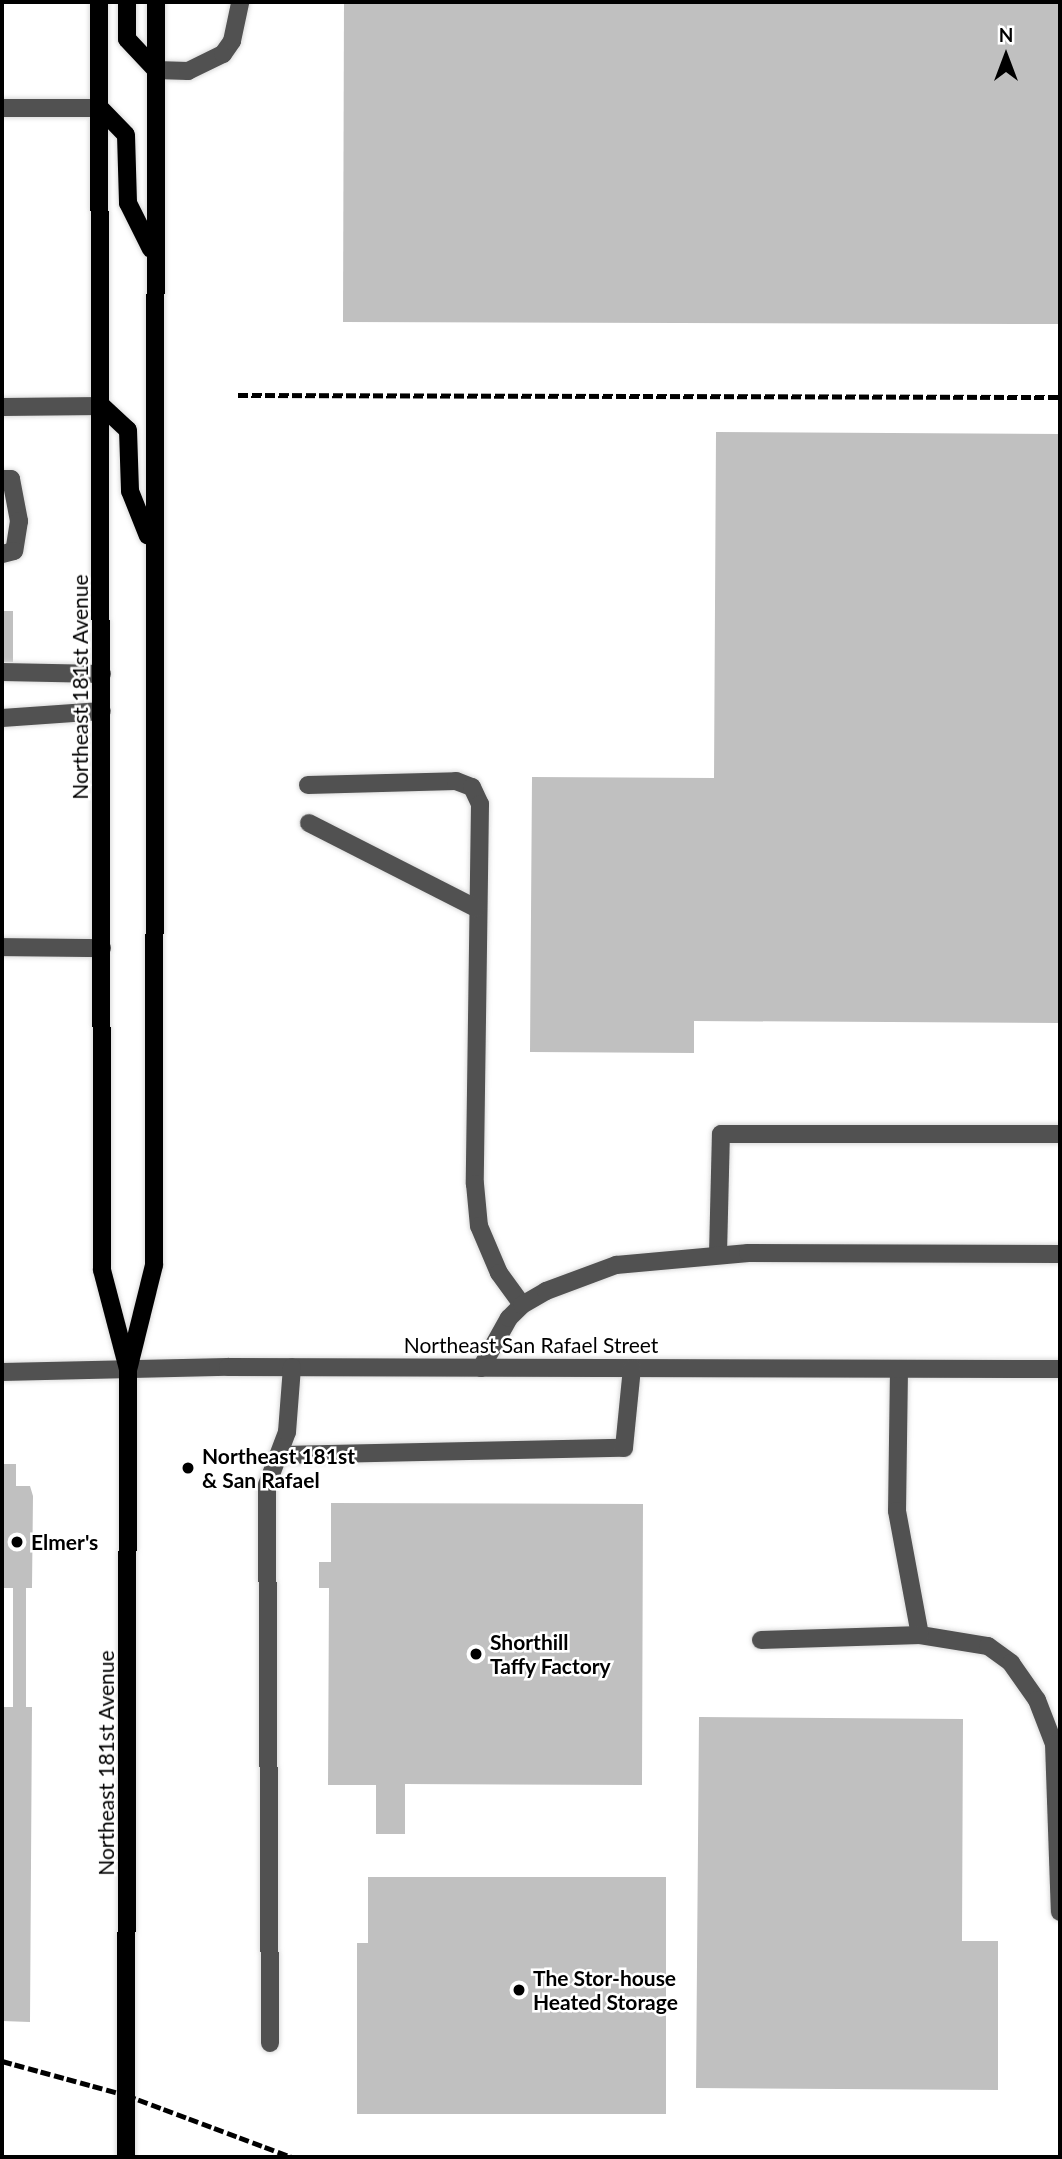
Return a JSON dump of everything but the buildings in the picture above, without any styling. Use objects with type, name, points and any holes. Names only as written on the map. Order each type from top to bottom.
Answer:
[{"type":"main road","name":"Northeast 181st Avenue","points":[[99,2],[102,1270],[128,1369]]},
{"type":"main road","points":[[127,2],[127,39],[156,70]]},
{"type":"main road","name":"Northeast 181st Avenue","points":[[126,2157],[128,1369],[154,1265],[152,252],[156,2]]},
{"type":"main road","points":[[100,108],[126,135],[128,203],[152,252]]},
{"type":"main road","points":[[102,406],[128,430],[130,491],[152,545]]},
{"type":"street","points":[[156,70],[188,71],[223,54],[232,41],[240,2]]},
{"type":"street","points":[[2,108],[100,108]]},
{"type":"street","points":[[2,407],[102,406]]},
{"type":"street","points":[[2,479],[11,479],[19,521],[14,551],[2,554]]},
{"type":"street","points":[[2,672],[102,674]]},
{"type":"street","points":[[2,718],[102,711]]},
{"type":"street","points":[[308,785],[456,780],[472,787],[480,804],[476,908],[475,1184],[479,1226],[499,1273],[522,1305]]},
{"type":"street","points":[[309,822],[476,908]]},
{"type":"street","points":[[2,947],[102,948]]},
{"type":"street","points":[[718,1254],[721,1134],[1060,1134]]},
{"type":"street","points":[[481,1368],[509,1318],[522,1305],[546,1291],[616,1265],[718,1254],[1060,1254]]},
{"type":"street","points":[[270,2043],[267,1485],[286,1432],[292,1367]]},
{"type":"street","name":"Northeast San Rafael Street","points":[[2,1372],[292,1367],[1060,1369]]},
{"type":"street","points":[[279,1455],[624,1448],[632,1368]]},
{"type":"street","points":[[899,1369],[897,1511],[920,1635]]},
{"type":"street","points":[[761,1640],[920,1635],[988,1646],[1011,1663],[1037,1700],[1054,1744],[1060,1912]]},
{"type":"railway","points":[[238,395],[1060,397]]},
{"type":"railway","points":[[2,2061],[126,2095],[292,2157]]},
{"type":"place","name":"Northeast 181st & San Rafael","points":[[188,1468]]},
{"type":"place","name":"Elmer's","points":[[17,1542]]},
{"type":"place","name":"Shorthill Taffy Factory","points":[[476,1654]]},
{"type":"place","name":"The Stor-house Heated Storage","points":[[519,1990]]}]
